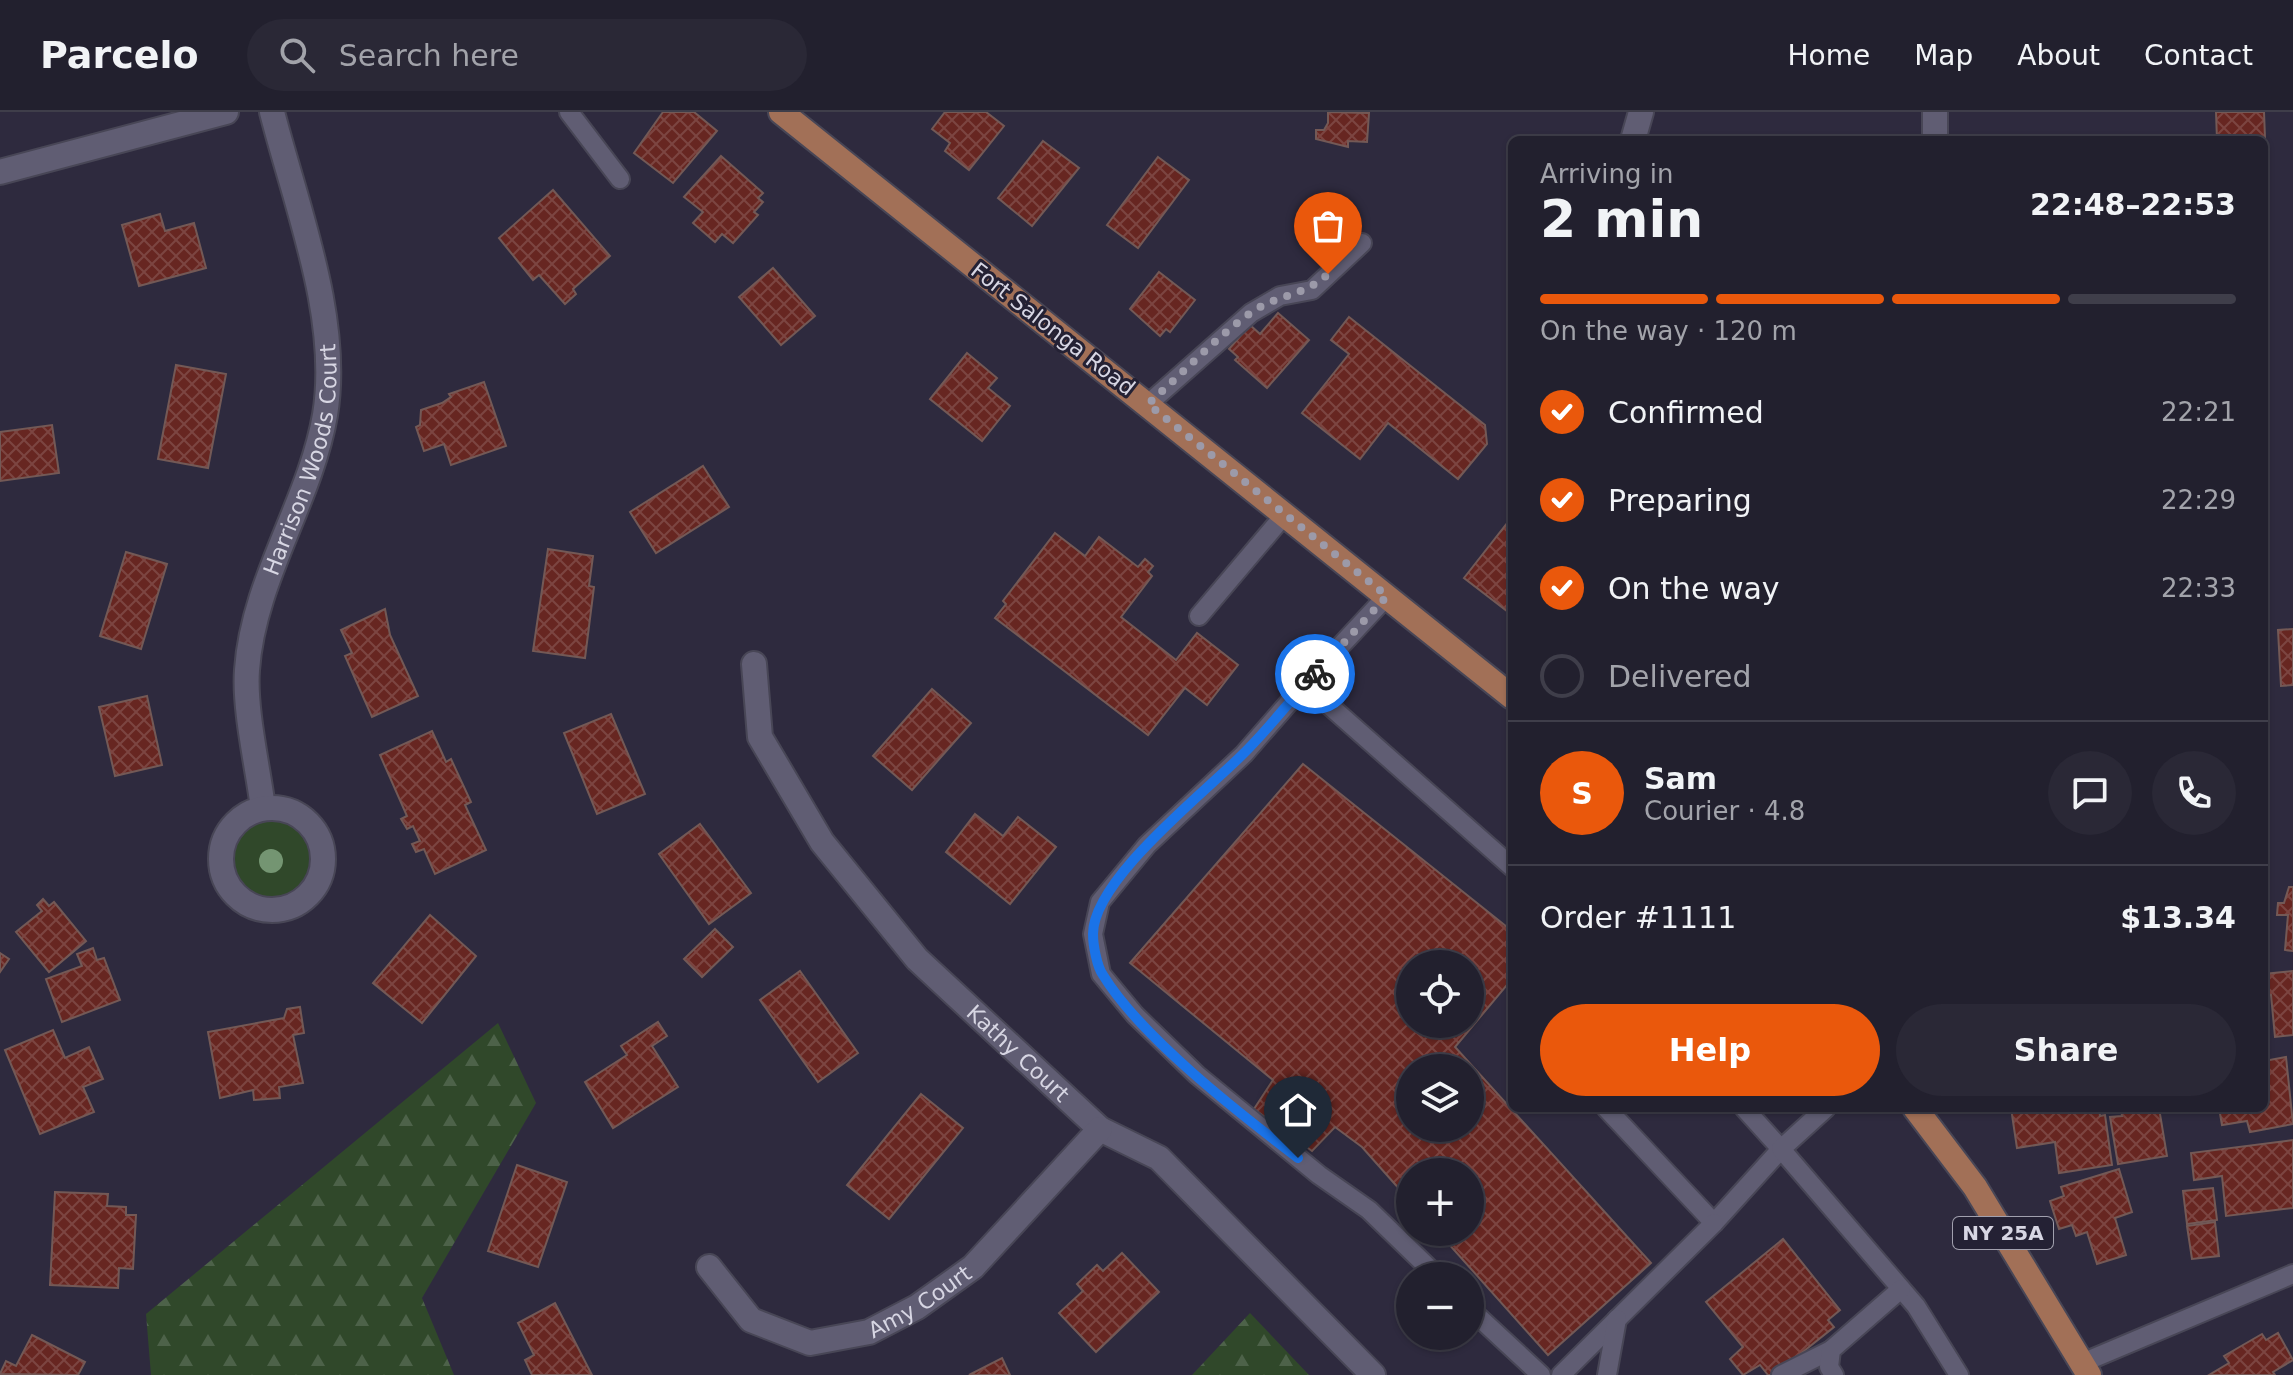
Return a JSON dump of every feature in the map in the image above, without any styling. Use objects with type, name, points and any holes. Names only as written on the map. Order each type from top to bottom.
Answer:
[{"type":"main road","name":"Fort Salonga Road","points":[[781,112],[1286,513],[1508,694]]},
{"type":"main road","name":"NY 25A","points":[[1934,1118],[2086,1369]]},
{"type":"street","points":[[0,172],[226,112]]},
{"type":"street","name":"Harrison Woods Court","points":[[263,808],[247,671],[259,609],[325,415],[329,358],[320,295],[272,112]]},
{"type":"street","points":[[1634,136],[1641,112]]},
{"type":"street","points":[[1935,112],[1935,136]]},
{"type":"street","name":"Kathy Court","points":[[754,664],[760,737],[822,842],[917,959],[1100,1129],[1159,1158],[1373,1375]]},
{"type":"street","points":[[263,808],[281,808],[311,826],[323,859],[311,892],[298,903],[281,909],[249,905],[227,883],[222,868],[221,852],[230,830],[248,814],[263,808]]},
{"type":"street","name":"Amy Court","points":[[709,1267],[751,1320],[810,1343],[869,1332],[917,1307],[973,1267],[1100,1129]]},
{"type":"lane","points":[[569,112],[620,179]]},
{"type":"lane","points":[[1148,404],[1251,313],[1280,296],[1312,290],[1362,243]]},
{"type":"lane","points":[[1199,616],[1286,513]]},
{"type":"lane","points":[[1387,596],[1244,754],[1147,845],[1100,902],[1093,934],[1101,974],[1135,1015],[1197,1075],[1308,1167],[1369,1210],[1423,1262]]},
{"type":"lane","points":[[1305,684],[1508,863]]},
{"type":"lane","points":[[1610,1112],[1714,1223]]},
{"type":"lane","points":[[1748,1112],[1901,1289],[1959,1375]]},
{"type":"lane","points":[[1561,1375],[1714,1223],[1781,1149],[1822,1112]]},
{"type":"lane","points":[[2086,1369],[2293,1274]]},
{"type":"lane","points":[[1781,1375],[1831,1350],[1901,1289]]},
{"type":"lane","points":[[1607,1375],[1617,1319]]},
{"type":"lane","points":[[1484,1322],[1541,1375]]},
{"type":"lane","points":[[1831,1350],[1829,1367],[1834,1375]]},
{"type":"green space","points":[[273,817],[296,824],[308,836],[315,859],[308,882],[296,894],[273,901],[250,894],[238,882],[231,859],[238,836],[250,824]]},
{"type":"green space","points":[[498,1023],[536,1103],[422,1298],[454,1375],[151,1375],[146,1314]]},
{"type":"green space","points":[[1250,1313],[1309,1375],[1192,1375]]},
{"type":"building","points":[[663,112],[694,112],[717,131],[673,183],[634,153]]},
{"type":"building","points":[[945,112],[986,112],[1004,126],[969,170],[945,151],[950,143],[932,129]]},
{"type":"building","points":[[1328,112],[1369,113],[1367,142],[1348,141],[1348,147],[1316,139],[1316,130],[1324,130],[1328,123]]},
{"type":"building","points":[[2216,112],[2264,112],[2265,136],[2217,136]]},
{"type":"building","points":[[1043,141],[1079,168],[1032,226],[998,198]]},
{"type":"building","points":[[721,156],[763,193],[758,198],[763,202],[754,212],[758,215],[733,243],[722,234],[715,242],[693,223],[703,212],[684,197]]},
{"type":"building","points":[[1158,157],[1189,180],[1138,248],[1107,225]]},
{"type":"building","points":[[553,190],[610,256],[573,289],[576,294],[565,304],[539,275],[533,280],[499,238]]},
{"type":"building","points":[[160,214],[165,231],[194,223],[206,268],[139,286],[122,225]]},
{"type":"building","points":[[773,268],[815,316],[781,345],[739,297]]},
{"type":"building","points":[[1159,272],[1195,300],[1170,332],[1166,329],[1160,336],[1130,309]]},
{"type":"building","points":[[1278,313],[1309,340],[1267,388],[1235,360],[1238,357],[1229,349],[1250,325],[1260,334]]},
{"type":"building","points":[[1349,317],[1485,425],[1487,444],[1458,479],[1388,423],[1360,459],[1302,413],[1349,354],[1331,340]]},
{"type":"building","points":[[967,353],[997,378],[988,388],[1010,406],[982,441],[930,399]]},
{"type":"building","points":[[176,365],[226,374],[208,468],[158,459]]},
{"type":"building","points":[[484,382],[506,446],[451,465],[444,444],[424,451],[416,427],[420,425],[421,410],[442,403],[451,397],[449,394]]},
{"type":"building","points":[[52,425],[59,473],[0,481],[0,432]]},
{"type":"building","points":[[703,466],[729,507],[656,553],[630,512]]},
{"type":"building","points":[[1508,522],[1508,612],[1464,578]]},
{"type":"building","points":[[1055,533],[1085,556],[1099,537],[1138,567],[1145,559],[1153,566],[1148,572],[1152,576],[1121,617],[1176,660],[1197,633],[1238,665],[1207,705],[1185,688],[1148,735],[995,618],[1006,604],[1003,601]]},
{"type":"building","points":[[548,549],[593,556],[589,586],[594,587],[585,658],[533,651]]},
{"type":"building","points":[[126,552],[167,564],[141,649],[100,636]]},
{"type":"building","points":[[385,609],[390,635],[418,696],[372,717],[345,656],[352,653],[341,630]]},
{"type":"building","points":[[2293,629],[2293,685],[2281,686],[2278,630]]},
{"type":"building","points":[[932,689],[971,723],[912,790],[873,756]]},
{"type":"building","points":[[147,696],[162,765],[115,776],[99,707]]},
{"type":"building","points":[[611,714],[645,794],[597,814],[564,733]]},
{"type":"building","points":[[432,731],[446,762],[451,759],[471,802],[465,805],[486,850],[435,874],[424,849],[416,852],[412,844],[420,841],[413,826],[407,829],[401,819],[407,816],[380,755]]},
{"type":"building","points":[[1303,764],[1508,928],[1508,984],[1484,1012],[1484,950],[1396,950],[1396,1038],[1463,1038],[1455,1047],[1461,1054],[1396,1054],[1396,1142],[1484,1142],[1484,1079],[1508,1105],[1508,1112],[1514,1112],[1651,1263],[1548,1355],[1484,1283],[1484,1262],[1465,1262],[1451,1246],[1484,1246],[1484,1158],[1396,1158],[1396,1185],[1362,1147],[1335,1127],[1312,1151],[1254,1109],[1273,1080],[1130,963]]},
{"type":"building","points":[[975,814],[1003,836],[1018,817],[1056,847],[1010,904],[946,852]]},
{"type":"building","points":[[700,824],[751,893],[709,924],[659,854]]},
{"type":"building","points":[[2289,887],[2293,887],[2293,951],[2285,950],[2288,915],[2277,915],[2278,903],[2284,903]]},
{"type":"building","points":[[43,899],[49,906],[54,902],[86,941],[49,972],[16,932],[42,911],[37,905]]},
{"type":"building","points":[[430,915],[476,956],[422,1023],[373,983]]},
{"type":"building","points":[[715,929],[733,947],[702,977],[684,959]]},
{"type":"building","points":[[93,948],[97,960],[104,958],[120,1000],[62,1022],[46,979],[82,966],[77,954]]},
{"type":"building","points":[[0,953],[9,959],[0,972]]},
{"type":"building","points":[[800,971],[858,1053],[818,1082],[760,1000]]},
{"type":"building","points":[[2293,971],[2293,1035],[2275,1037],[2268,974]]},
{"type":"building","points":[[300,1007],[304,1033],[293,1035],[303,1083],[279,1087],[280,1098],[254,1100],[253,1090],[220,1098],[208,1032],[284,1018],[287,1009]]},
{"type":"building","points":[[658,1022],[667,1036],[652,1046],[678,1087],[613,1128],[585,1082],[627,1055],[621,1046]]},
{"type":"building","points":[[53,1030],[65,1058],[89,1047],[103,1079],[83,1087],[94,1112],[40,1134],[5,1050]]},
{"type":"building","points":[[2286,1057],[2293,1124],[2250,1132],[2247,1121],[2222,1125],[2220,1112],[2268,1112],[2268,1060]]},
{"type":"building","points":[[921,1094],[963,1128],[889,1219],[847,1185]]},
{"type":"building","points":[[2012,1112],[2100,1112],[2100,1116],[2105,1115],[2112,1165],[2059,1173],[2055,1142],[2017,1148]]},
{"type":"building","points":[[2122,1112],[2160,1112],[2167,1156],[2118,1164],[2110,1117],[2122,1116]]},
{"type":"building","points":[[2293,1140],[2293,1208],[2226,1216],[2222,1176],[2194,1180],[2191,1153]]},
{"type":"building","points":[[517,1165],[567,1182],[538,1267],[488,1251]]},
{"type":"building","points":[[2119,1169],[2132,1212],[2115,1218],[2126,1255],[2097,1264],[2087,1232],[2076,1236],[2072,1225],[2059,1229],[2050,1201],[2064,1196],[2061,1187]]},
{"type":"building","points":[[2213,1188],[2217,1220],[2187,1224],[2183,1191]]},
{"type":"building","points":[[55,1192],[108,1194],[107,1206],[126,1207],[126,1215],[136,1215],[133,1269],[119,1268],[118,1288],[50,1285]]},
{"type":"building","points":[[2215,1222],[2219,1256],[2192,1259],[2187,1226]]},
{"type":"building","points":[[1783,1239],[1840,1310],[1828,1320],[1834,1327],[1774,1375],[1768,1375],[1760,1365],[1743,1375],[1730,1359],[1743,1347],[1706,1302]]},
{"type":"building","points":[[1122,1253],[1159,1292],[1096,1352],[1059,1313],[1083,1291],[1077,1284],[1097,1265],[1103,1271]]},
{"type":"building","points":[[555,1303],[592,1375],[532,1375],[525,1360],[534,1355],[518,1323]]},
{"type":"building","points":[[2278,1333],[2293,1360],[2273,1372],[2275,1375],[2209,1375],[2229,1363],[2224,1356],[2262,1334],[2266,1340]]},
{"type":"building","points":[[32,1335],[85,1362],[78,1375],[0,1374],[6,1361],[16,1366]]},
{"type":"building","points":[[1002,1358],[1010,1375],[969,1375]]},
{"type":"way so far","points":[[1315,674],[1387,596],[1148,404],[1251,313],[1280,296],[1312,290],[1328,274]]},
{"type":"route","points":[[1298,1158],[1197,1075],[1135,1015],[1101,974],[1093,934],[1100,902],[1147,845],[1244,754],[1315,674]]}]
